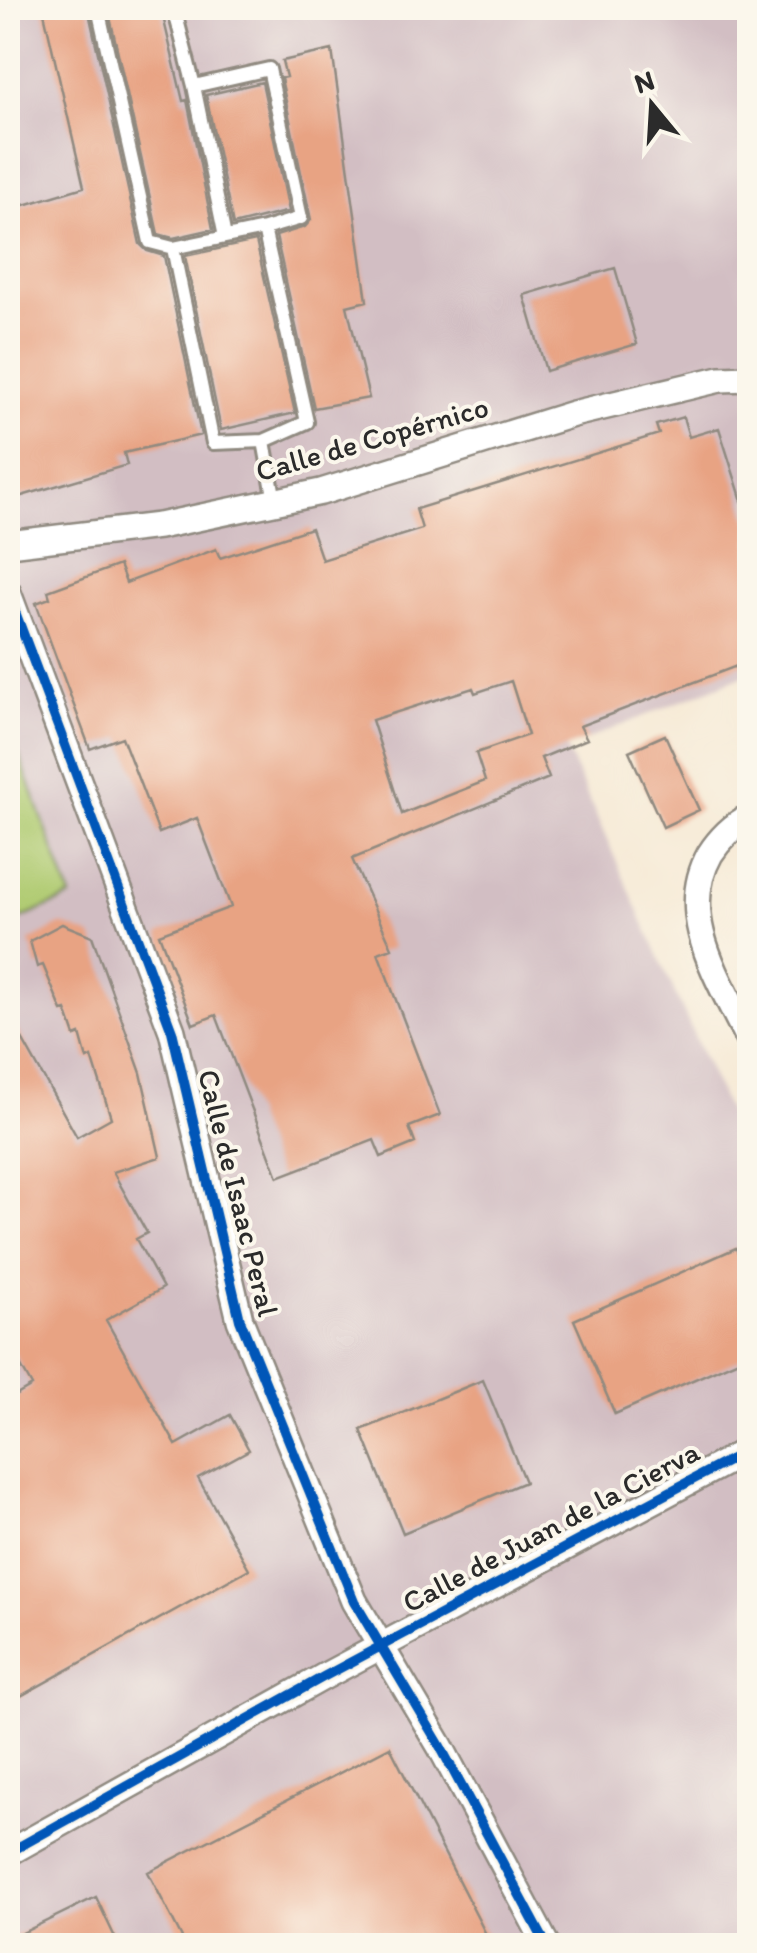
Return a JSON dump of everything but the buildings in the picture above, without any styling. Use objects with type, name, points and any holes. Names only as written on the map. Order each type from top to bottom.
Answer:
[{"type":"street","name":"Calle de Copérnico","points":[[8,544],[159,526],[320,492],[573,414],[720,379],[750,378]]},
{"type":"street","name":"Calle de Isaac Peral","points":[[8,592],[172,1031],[240,1320],[354,1600],[440,1746],[547,1946]]},
{"type":"street","points":[[750,818],[713,849],[700,874],[694,900],[696,923],[750,1043]]},
{"type":"street","name":"Calle de Juan de la Cierva","points":[[8,1853],[750,1449]]},
{"type":"lane","points":[[98,8],[150,242],[173,248],[302,218],[269,68],[194,86]]},
{"type":"lane","points":[[174,8],[225,237]]},
{"type":"lane","points":[[173,248],[213,443],[264,440],[307,422],[264,228]]},
{"type":"lane","points":[[264,440],[275,502]]},
{"type":"shaded area","points":[[8,8],[749,8],[749,673],[566,748],[749,1159],[749,1945],[8,1946]]},
{"type":"green space","points":[[8,725],[71,897],[11,923],[8,916]]},
{"type":"cycle path","points":[[8,593],[172,1031],[240,1320],[354,1601],[440,1746],[547,1946]]},
{"type":"cycle path","points":[[8,1853],[325,1676],[750,1449]]}]
